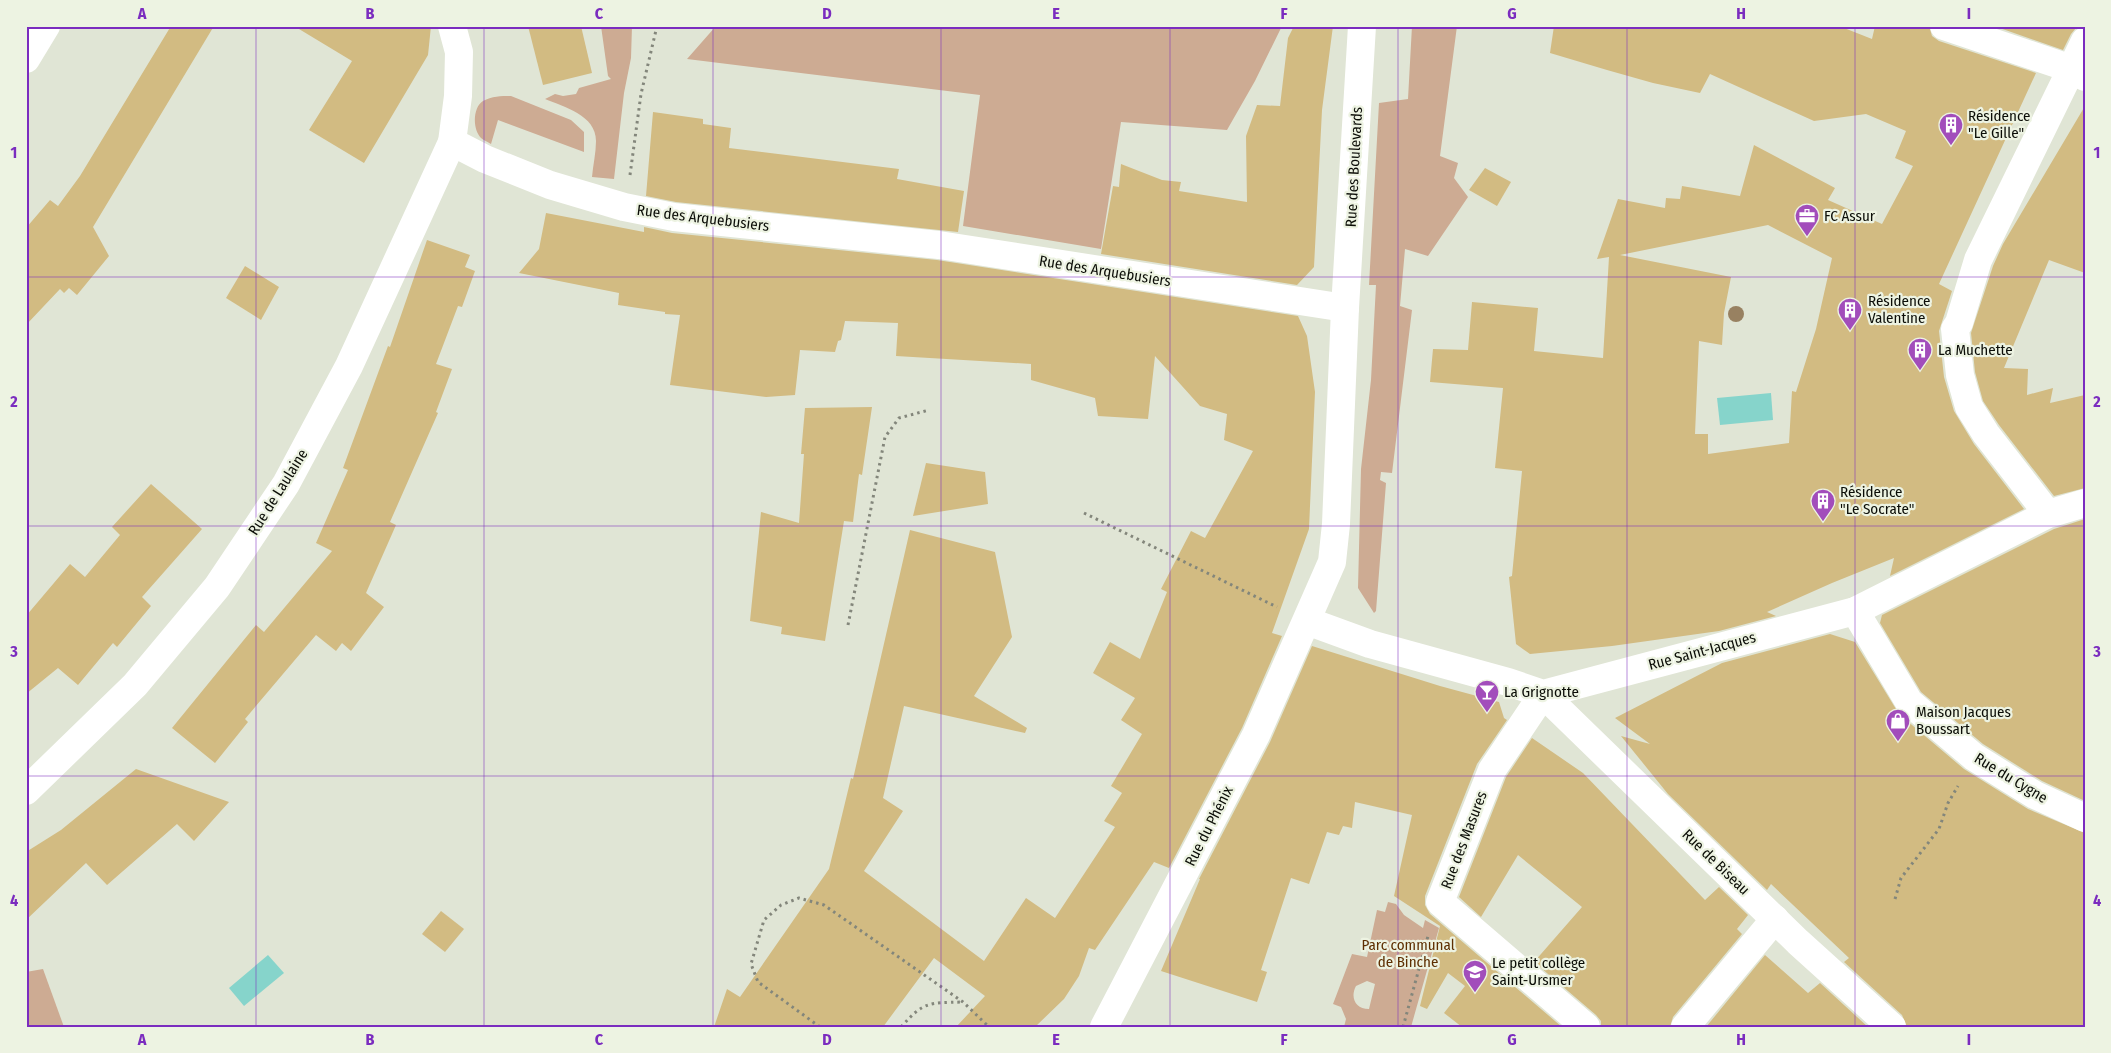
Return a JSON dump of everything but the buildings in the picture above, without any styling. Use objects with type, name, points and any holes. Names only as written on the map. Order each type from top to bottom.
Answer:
[{"type":"street","points":[[26,59],[46,26]]},
{"type":"street","points":[[452,26],[459,52],[458,96],[452,142]]},
{"type":"street","name":"Rue des Boulevards","points":[[1346,308],[1362,26]]},
{"type":"street","points":[[1944,26],[2079,73]]},
{"type":"street","points":[[2048,514],[1986,434],[1969,407],[1960,375],[1955,329],[1959,323],[1978,260],[2025,160],[2079,73],[2085,41]]},
{"type":"street","name":"Rue des Arquebusiers","points":[[452,142],[485,159],[550,185],[624,207],[674,217],[939,245],[1346,308]]},
{"type":"street","name":"Rue de Laulaine","points":[[26,791],[135,685],[217,587],[286,484],[349,366],[452,142]]},
{"type":"street","points":[[1346,308],[1336,524],[1332,562],[1307,622],[1370,644],[1508,682],[1543,694]]},
{"type":"street","name":"Rue Saint-Jacques","points":[[1543,694],[1855,611],[2048,514],[2085,503]]},
{"type":"street","name":"Rue du Cygne","points":[[1855,611],[1908,702],[1974,757],[2035,795],[2085,818]]},
{"type":"street","name":"Rue du Phénix","points":[[1104,1027],[1256,734],[1307,622]]},
{"type":"street","name":"Rue des Masures","points":[[1543,694],[1492,770],[1440,902],[1586,1027]]},
{"type":"street","name":"Rue de Biseau","points":[[1543,694],[1775,919],[1892,1027]]},
{"type":"street","points":[[1685,1027],[1775,919]]},
{"type":"path","points":[[624,207],[641,94],[657,26]]},
{"type":"path","points":[[848,625],[884,437],[899,418],[929,410]]},
{"type":"path","points":[[1084,513],[1307,622]]},
{"type":"path","points":[[1894,899],[1901,878],[1939,830],[1948,803],[1974,757]]},
{"type":"path","points":[[820,1027],[758,982],[751,964],[764,920],[781,905],[799,898],[824,905],[963,1002],[989,1027]]},
{"type":"path","points":[[1403,1027],[1440,902]]},
{"type":"path","points":[[901,1027],[916,1009],[933,1003],[963,1002]]},
{"type":"green space","points":[[601,26],[632,26],[631,58],[624,93],[614,179],[592,177],[596,150],[595,132],[585,118],[578,113],[545,99],[555,94],[563,96],[576,94],[579,88],[611,79],[608,76]]},
{"type":"green space","points":[[716,26],[1282,26],[1255,81],[1227,130],[1121,122],[1101,249],[963,226],[980,95],[687,59]]},
{"type":"green space","points":[[1412,26],[1457,26],[1440,156],[1458,163],[1454,178],[1468,197],[1428,256],[1405,249],[1400,306],[1412,310],[1392,473],[1381,472],[1380,480],[1386,483],[1376,611],[1374,613],[1358,588],[1361,469],[1371,380],[1376,285],[1369,285],[1379,103],[1408,99]]},
{"type":"green space","points":[[511,96],[571,120],[584,132],[584,152],[498,120],[491,144],[482,139],[478,134],[475,124],[477,108],[483,101],[490,98]]},
{"type":"green space","name":"Parc communal de Binche","points":[[1388,902],[1396,904],[1404,915],[1423,928],[1425,920],[1439,928],[1411,1027],[1344,1027],[1346,1019],[1341,1007],[1333,1004],[1352,954],[1367,957],[1377,910],[1385,912]],"holes":[[[1367,981],[1375,984],[1369,1009],[1357,1005],[1354,998],[1356,986]]]},
{"type":"green space","points":[[43,969],[64,1027],[26,1027],[26,972]]},
{"type":"water","points":[[1771,393],[1773,420],[1720,425],[1717,398]]},
{"type":"water","points":[[268,955],[284,973],[244,1006],[229,988]]},
{"type":"place","name":"Résidence \"Le Gille\"","points":[[1951,146]]},
{"type":"place","name":"FC Assur","points":[[1807,237]]},
{"type":"place","name":"Résidence Valentine","points":[[1850,331]]},
{"type":"place","name":"La Muchette","points":[[1920,371]]},
{"type":"place","name":"Résidence \"Le Socrate\"","points":[[1823,522]]},
{"type":"place","name":"La Grignotte","points":[[1487,713]]},
{"type":"place","name":"Maison Jacques Boussart","points":[[1898,742]]},
{"type":"place","name":"Le petit collège Saint-Ursmer","points":[[1475,993]]}]
